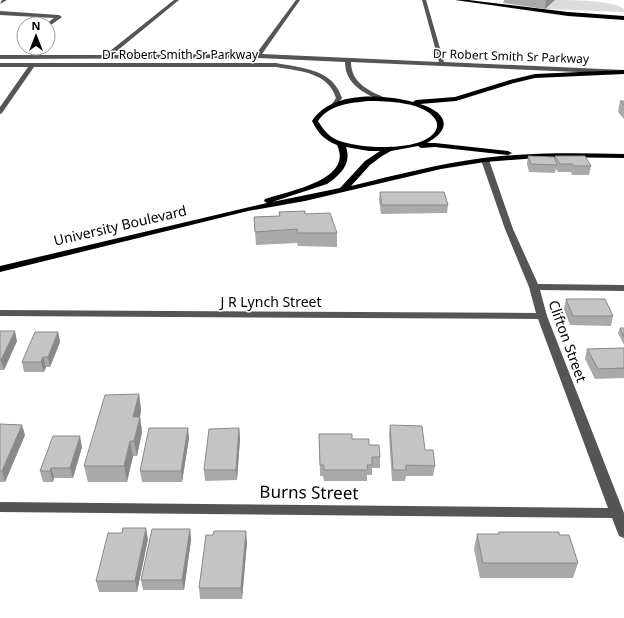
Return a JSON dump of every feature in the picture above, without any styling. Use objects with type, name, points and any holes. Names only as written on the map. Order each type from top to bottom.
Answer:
[{"type":"main road","points":[[457,0],[568,14],[624,18]]},
{"type":"main road","points":[[624,72],[534,76],[512,81],[456,99],[426,102],[408,102],[384,99],[352,100],[335,104],[319,113],[315,121],[316,129],[323,135],[340,143],[375,150],[435,145],[498,153],[624,156]]},
{"type":"main road","points":[[408,102],[436,115],[441,126],[436,136],[422,144],[411,147]]},
{"type":"main road","name":"University Boulevard","points":[[248,209],[332,178],[339,171],[345,159],[344,150],[340,143]]},
{"type":"main road","name":"University Boulevard","points":[[0,269],[248,209],[305,200],[342,190],[375,156],[391,149]]},
{"type":"main road","points":[[342,190],[441,167],[484,160],[551,155]]},
{"type":"main road","points":[[0,266],[18,264]]},
{"type":"street","points":[[0,3],[5,0]]},
{"type":"street","points":[[106,57],[177,0]]},
{"type":"street","points":[[258,56],[298,0]]},
{"type":"street","points":[[424,0],[442,64]]},
{"type":"street","points":[[0,13],[44,16]]},
{"type":"street","name":"Dr Robert Smith Sr Parkway","points":[[0,57],[258,56],[571,68],[624,72]]},
{"type":"street","points":[[348,60],[347,67],[352,80],[361,89],[384,99]]},
{"type":"street","name":"Dr Robert Smith Sr Parkway","points":[[0,65],[276,65],[299,69],[327,79],[338,90],[339,98],[335,104]]},
{"type":"street","points":[[0,112],[32,65]]},
{"type":"street","name":"Clifton Street","points":[[484,160],[509,229],[534,287],[542,316],[624,532]]},
{"type":"street","points":[[534,287],[624,288]]},
{"type":"street","name":"J R Lynch Street","points":[[0,314],[542,316]]},
{"type":"street","name":"Burns Street","points":[[0,507],[617,512]]},
{"type":"shaded area","points":[[555,0],[601,2],[618,6],[624,9],[624,12],[545,9]]},
{"type":"building","points":[[528,156],[554,157],[557,165],[531,164]]},
{"type":"building","points":[[555,156],[585,156],[591,166],[560,164]]},
{"type":"building","points":[[380,192],[444,192],[448,205],[382,205]]},
{"type":"building","points":[[305,211],[305,214],[330,213],[337,233],[298,233],[297,229],[255,232],[254,217],[280,216],[279,212]]},
{"type":"building","points":[[566,299],[605,299],[613,316],[573,316]]},
{"type":"building","points":[[620,328],[624,328],[624,337]]},
{"type":"building","points":[[0,331],[15,331],[1,360],[0,360]]},
{"type":"building","points":[[35,332],[58,332],[48,357],[43,357],[41,362],[22,362]]},
{"type":"building","points":[[624,348],[624,368],[598,369],[587,349]]},
{"type":"building","points":[[139,394],[133,417],[140,417],[134,441],[130,441],[124,466],[84,466],[105,395]]},
{"type":"building","points":[[0,424],[22,425],[2,471],[0,471]]},
{"type":"building","points":[[390,425],[422,426],[425,450],[433,450],[435,466],[406,465],[406,470],[393,470]]},
{"type":"building","points":[[149,428],[188,428],[181,471],[140,471]]},
{"type":"building","points":[[239,428],[236,470],[204,470],[209,429]]},
{"type":"building","points":[[319,434],[352,434],[352,439],[369,439],[369,445],[379,445],[380,457],[372,457],[372,465],[367,465],[368,470],[324,470],[324,465],[320,465]]},
{"type":"building","points":[[53,436],[80,436],[70,468],[51,468],[50,471],[40,471]]},
{"type":"building","points":[[123,528],[146,528],[135,581],[96,581],[108,533],[122,533]]},
{"type":"building","points":[[152,529],[190,529],[182,580],[141,580]]},
{"type":"building","points":[[214,531],[246,531],[241,588],[199,588],[206,535],[213,535]]},
{"type":"building","points":[[499,532],[559,532],[559,535],[569,535],[578,563],[483,563],[477,534],[499,534]]}]
